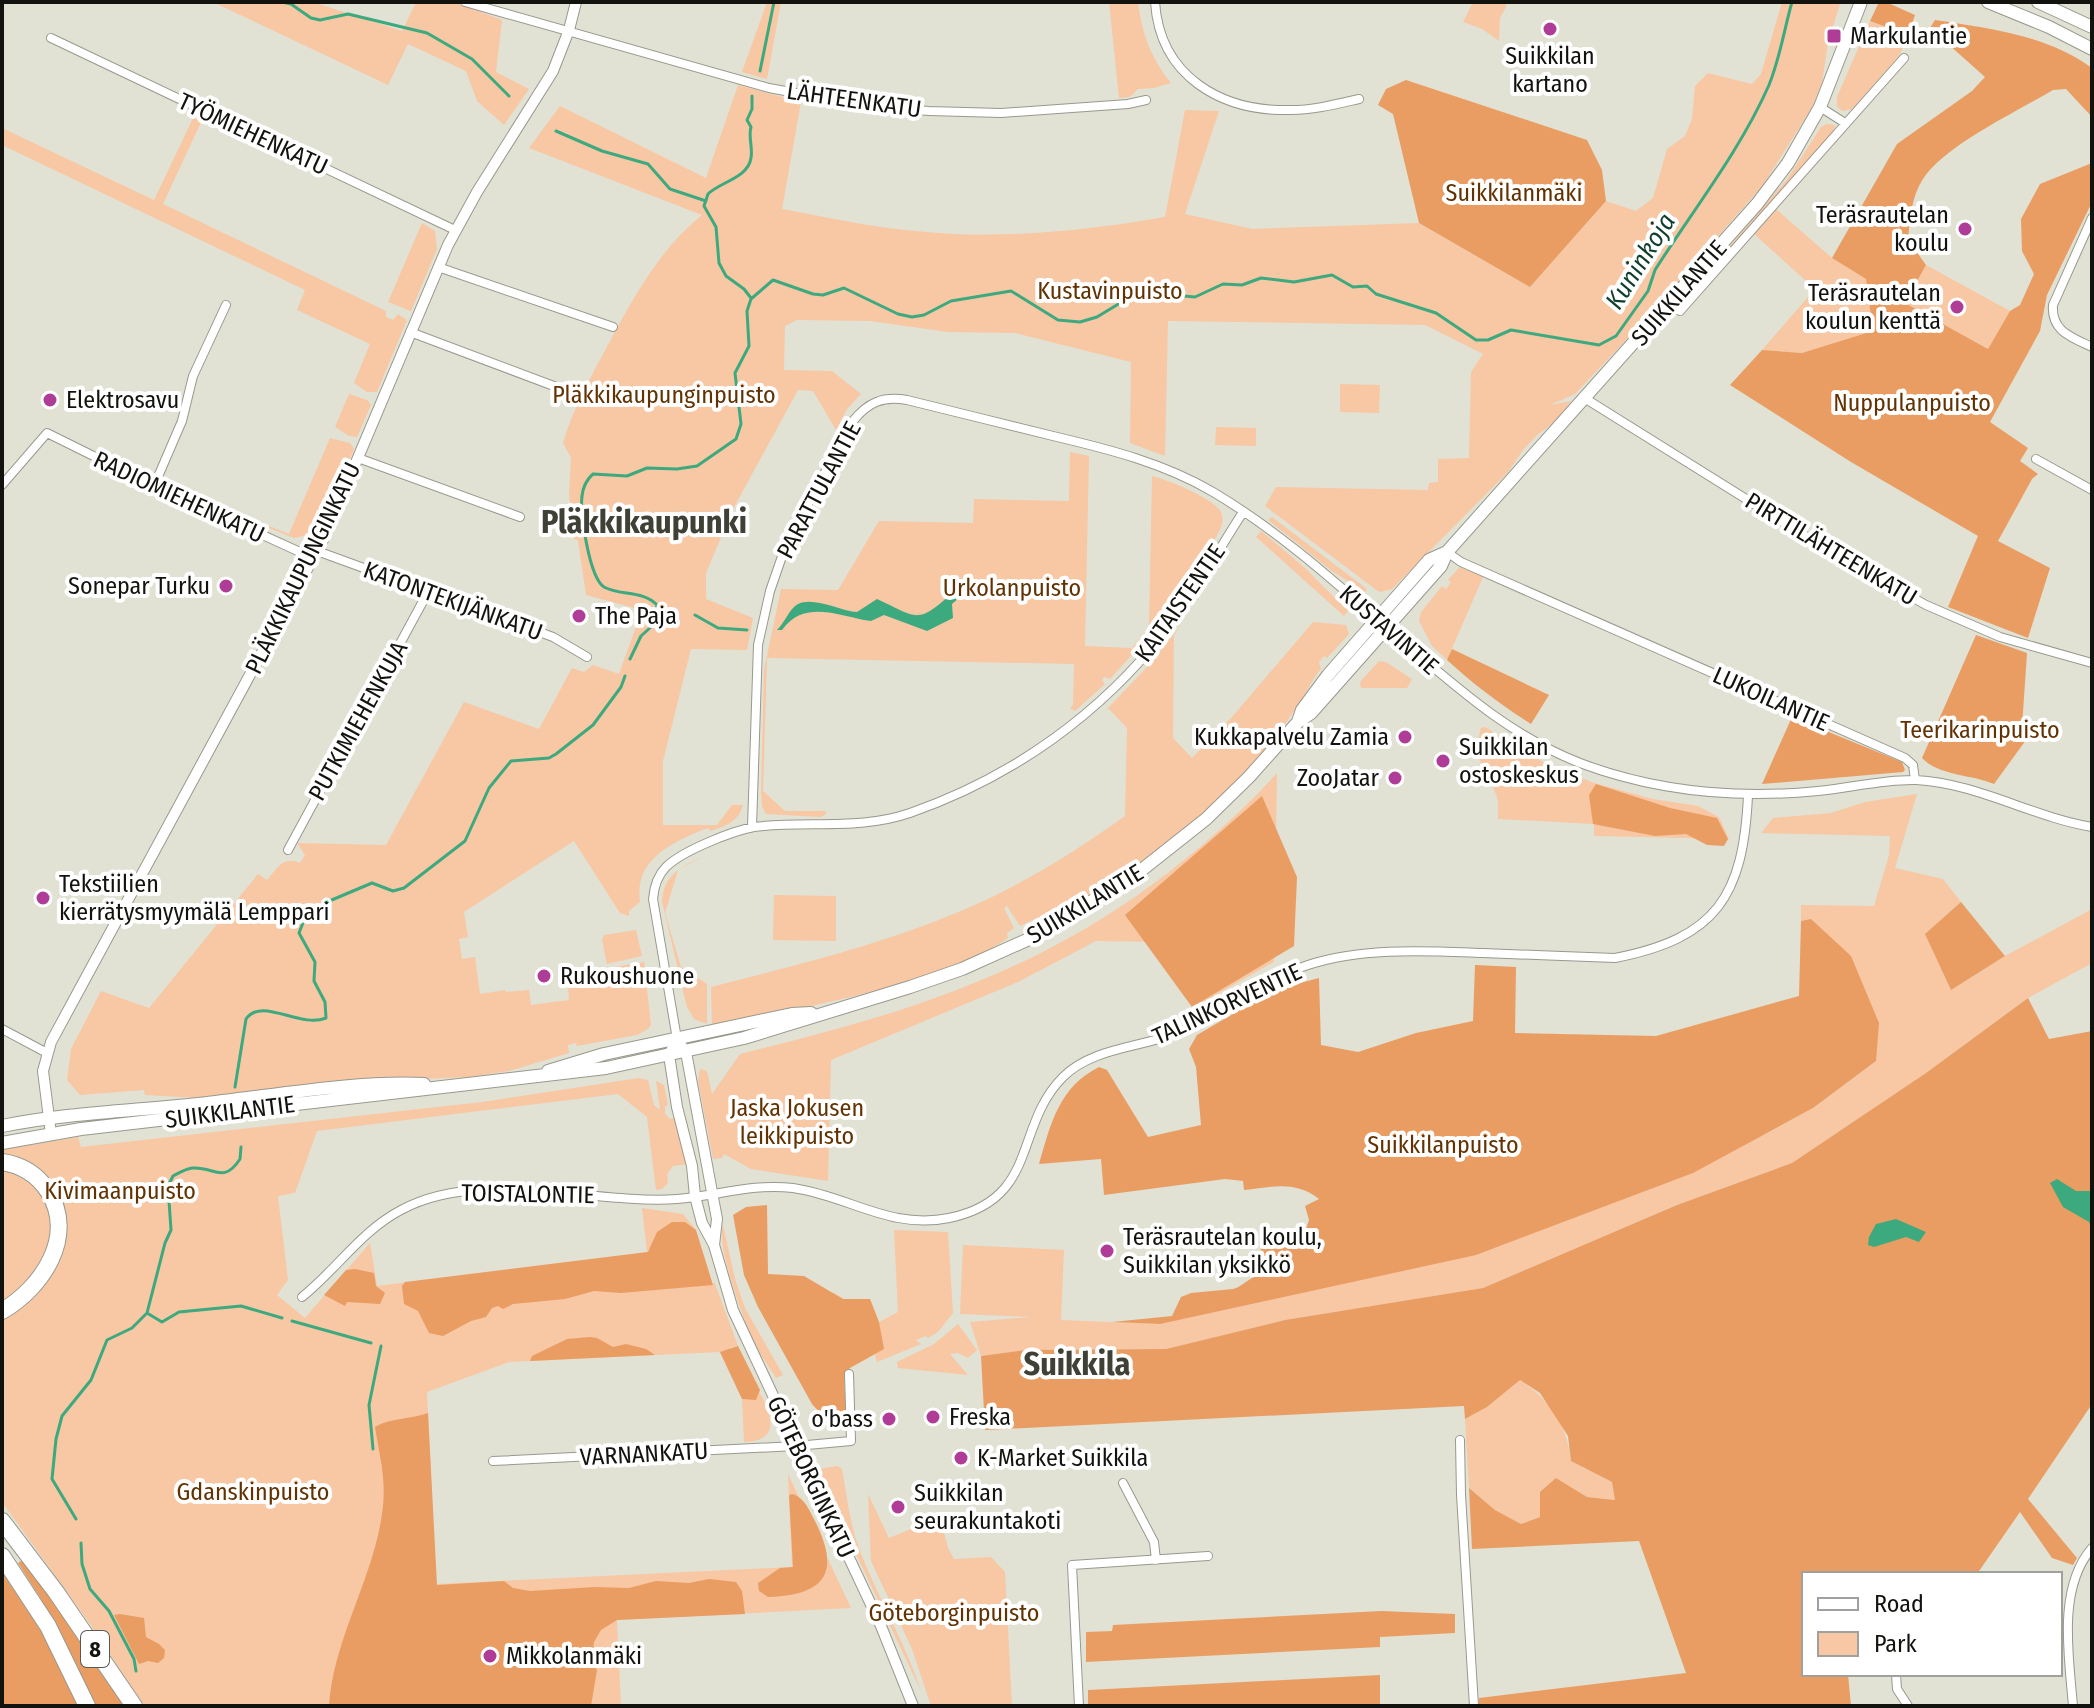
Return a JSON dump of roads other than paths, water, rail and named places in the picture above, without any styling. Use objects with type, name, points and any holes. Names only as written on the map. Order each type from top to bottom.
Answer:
[{"type":"highway","points":[[2,1162],[24,1168],[40,1181],[55,1204],[58,1227],[55,1247],[42,1277],[24,1297],[2,1311]]},
{"type":"highway","name":"8","points":[[2,1521],[56,1592],[134,1706]]},
{"type":"highway","name":"8","points":[[2,1556],[48,1626],[87,1706]]},
{"type":"main road","name":"SUIKKILANTIE","points":[[2,1143],[51,1134],[537,1075],[570,1074],[686,1052],[781,1028],[962,969],[1029,939],[1091,904],[1134,876],[1206,819],[1249,777],[1298,722],[1302,710],[1328,675],[1382,623],[1429,560],[1447,552],[1757,204],[1788,163],[1820,107],[1861,2]]},
{"type":"main road","points":[[1988,2],[2092,49]]},
{"type":"main road","points":[[2038,2],[2092,27]]},
{"type":"main road","name":"SUIKKILANTIE","points":[[537,1075],[569,1063],[677,1039],[792,1014],[826,1011]]},
{"type":"main road","name":"SUIKKILANTIE","points":[[2,1126],[48,1118],[362,1085],[458,1086]]},
{"type":"street","name":"LÄHTEENKATU","points":[[465,2],[769,88],[867,106],[1001,113],[1146,100]]},
{"type":"street","name":"PLÄKKIKAUPUNGINKATU","points":[[51,1134],[43,1080],[47,1053],[59,1026],[315,554],[455,230],[553,71],[576,2]]},
{"type":"street","points":[[1155,2],[1159,29],[1170,54],[1186,75],[1217,97],[1244,106],[1291,111],[1359,99]]},
{"type":"street","name":"TYÖMIEHENKATU","points":[[51,38],[455,230]]},
{"type":"street","points":[[1680,311],[1904,58]]},
{"type":"street","points":[[1820,107],[1845,123]]},
{"type":"street","points":[[2092,218],[2053,305],[2052,314],[2059,329],[2092,347]]},
{"type":"street","points":[[438,267],[613,327]]},
{"type":"street","points":[[154,486],[182,421],[198,364],[226,305]]},
{"type":"street","points":[[410,332],[575,394]]},
{"type":"street","name":"PIRTTILÄHTEENKATU","points":[[1586,399],[1831,552],[1926,605],[2000,637],[2092,663]]},
{"type":"street","name":"KUSTAVINTIE","points":[[879,400],[907,400],[1107,449],[1158,465],[1212,491],[1282,540],[1469,699],[1531,741],[1579,762],[1625,778],[1680,790],[1748,796],[1915,780]]},
{"type":"street","name":"PARATTULANTIE","points":[[752,827],[758,645],[770,591],[787,542],[853,421],[865,407],[879,400]]},
{"type":"street","name":"RADIOMIEHENKATU","points":[[2,485],[47,433],[154,486],[315,554]]},
{"type":"street","points":[[358,458],[520,517]]},
{"type":"street","points":[[2036,459],[2092,490]]},
{"type":"street","name":"KAITAISTENTIE","points":[[677,1039],[653,899],[656,882],[666,866],[680,857],[752,827],[843,826],[908,814],[983,782],[1046,745],[1114,690],[1168,628],[1243,512]]},
{"type":"street","name":"LUKOILANTIE","points":[[1447,552],[1461,562],[1905,758],[1913,765],[1915,780]]},
{"type":"street","name":"KATONTEKIJÄNKATU","points":[[315,554],[553,637],[587,657]]},
{"type":"street","name":"PUTKIMIEHENKUJA","points":[[288,850],[428,592]]},
{"type":"street","points":[[1915,780],[1965,787],[2043,815],[2092,827]]},
{"type":"street","name":"TALINKORVENTIE","points":[[695,1196],[751,1187],[791,1188],[818,1193],[896,1219],[927,1221],[963,1214],[989,1203],[1008,1185],[1018,1169],[1046,1101],[1057,1083],[1073,1069],[1099,1056],[1186,1029],[1288,972],[1327,960],[1367,953],[1423,951],[1615,958],[1644,952],[1681,938],[1696,930],[1713,914],[1730,889],[1738,868],[1748,796]]},
{"type":"street","points":[[2,1029],[47,1053]]},
{"type":"street","points":[[669,1055],[677,1039]]},
{"type":"street","name":"GÖTEBORGINKATU","points":[[677,1039],[686,1052],[717,1219],[714,1245]]},
{"type":"street","name":"GÖTEBORGINKATU","points":[[669,1055],[677,1107],[692,1166],[695,1196],[740,1329],[881,1626],[913,1706]]},
{"type":"street","name":"TOISTALONTIE","points":[[302,1297],[378,1225],[402,1209],[442,1194],[491,1190],[674,1199],[695,1196]]},
{"type":"street","name":"VARNANKATU","points":[[493,1461],[851,1441],[849,1374]]},
{"type":"street","points":[[1460,1440],[1474,1706]]},
{"type":"street","points":[[1123,1483],[1154,1542],[1156,1560]]},
{"type":"street","points":[[2073,1706],[2069,1655],[2071,1598],[2079,1568],[2092,1548]]},
{"type":"street","points":[[1079,1706],[1072,1565],[1208,1556]]},
{"type":"street","points":[[1896,1676],[1897,1689],[1908,1706]]},
{"type":"waterway","points":[[282,2],[320,20],[348,14],[427,33],[472,59],[509,96]]},
{"type":"waterway","points":[[760,71],[774,2]]},
{"type":"waterway","name":"Kuninkoja","points":[[1173,295],[1195,297],[1223,284],[1242,285],[1261,278],[1294,282],[1332,275],[1353,287],[1367,286],[1376,294],[1436,313],[1476,340],[1488,340],[1511,330],[1599,345],[1616,336],[1648,291],[1655,270],[1744,133],[1773,75],[1792,2]]},
{"type":"waterway","points":[[751,298],[726,276],[719,263],[716,227],[704,206],[708,194],[749,165],[751,127],[747,120],[752,109],[752,96]]},
{"type":"waterway","points":[[556,131],[602,151],[648,164],[670,189],[706,201]]},
{"type":"waterway","name":"Kuninkoja","points":[[630,659],[641,636],[652,626],[657,605],[645,597],[610,590],[599,581],[584,530],[584,487],[593,474],[627,476],[647,468],[697,466],[736,439],[741,424],[735,373],[749,346],[747,311],[751,299],[773,280],[813,294],[823,295],[844,288],[898,314],[912,317],[924,315],[951,301],[1011,291],[1058,320],[1080,322],[1097,317],[1130,297],[1148,295]]},
{"type":"waterway","points":[[656,615],[672,618]]},
{"type":"waterway","points":[[695,615],[718,628],[747,630]]},
{"type":"waterway","name":"Kuninkoja","points":[[235,1087],[246,1019],[253,1013],[271,1011],[305,1020],[326,1018],[325,1002],[314,981],[315,962],[299,933],[308,910],[372,883],[393,891],[404,888],[465,841],[489,788],[511,761],[549,758],[556,754],[593,725],[621,687],[625,676]]},
{"type":"waterway","name":"Kuninkoja","points":[[76,1519],[52,1479],[62,1416],[91,1380],[107,1340],[132,1328],[147,1313],[171,1230],[168,1186],[173,1176],[192,1168],[223,1173],[228,1171],[240,1159],[241,1147]]},
{"type":"waterway","points":[[147,1313],[162,1322],[179,1312],[241,1306],[282,1318]]},
{"type":"waterway","points":[[292,1321],[371,1343]]},
{"type":"waterway","points":[[373,1449],[369,1405],[381,1346]]},
{"type":"waterway","name":"Kuninkoja","points":[[81,1543],[82,1564],[90,1589],[109,1611],[134,1659],[136,1671]]},
{"type":"place","name":"Suikkilan kartano","points":[[1550,29]]},
{"type":"place","name":"Markulantie","points":[[1834,36]]},
{"type":"place","name":"Teräsrautelan koulu","points":[[1965,229]]},
{"type":"place","name":"Teräsrautelan koulun kenttä","points":[[1957,307]]},
{"type":"place","name":"Elektrosavu","points":[[50,400]]},
{"type":"place","name":"Sonepar Turku","points":[[226,586]]},
{"type":"place","name":"The Paja","points":[[579,616]]},
{"type":"place","name":"Kukkapalvelu Zamia","points":[[1405,737]]},
{"type":"place","name":"Suikkilan ostoskeskus","points":[[1443,761]]},
{"type":"place","name":"ZooJatar","points":[[1395,778]]},
{"type":"place","name":"Tekstiilien kierrätysmyymälä Lemppari","points":[[43,898]]},
{"type":"place","name":"Rukoushuone","points":[[544,976]]},
{"type":"place","name":"Teräsrautelan koulu, Suikkilan yksikkö","points":[[1107,1251]]},
{"type":"place","name":"Freska","points":[[933,1417]]},
{"type":"place","name":"o'bass","points":[[889,1419]]},
{"type":"place","name":"K-Market Suikkila","points":[[961,1458]]},
{"type":"place","name":"Suikkilan seurakuntakoti","points":[[898,1507]]},
{"type":"place","name":"Mikkolanmäki","points":[[490,1656]]},
{"type":"district","name":"Pläkkikaupunki","points":[[644,522]]},
{"type":"district","name":"Suikkila","points":[[1077,1364]]},
{"type":"park label","name":"Suikkilanmäki","points":[[1514,193]]},
{"type":"park label","name":"Kustavinpuisto","points":[[1110,291]]},
{"type":"park label","name":"Pläkkikaupunginpuisto","points":[[664,395]]},
{"type":"park label","name":"Nuppulanpuisto","points":[[1912,403]]},
{"type":"park label","name":"Urkolanpuisto","points":[[1012,588]]},
{"type":"park label","name":"Teerikarinpuisto","points":[[1980,730]]},
{"type":"park label","name":"Jaska Jokusen leikkipuisto","points":[[797,1122]]},
{"type":"park label","name":"Suikkilanpuisto","points":[[1443,1145]]},
{"type":"park label","name":"Kivimaanpuisto","points":[[120,1191]]},
{"type":"park label","name":"Gdanskinpuisto","points":[[253,1492]]},
{"type":"park label","name":"Göteborginpuisto","points":[[954,1613]]}]
